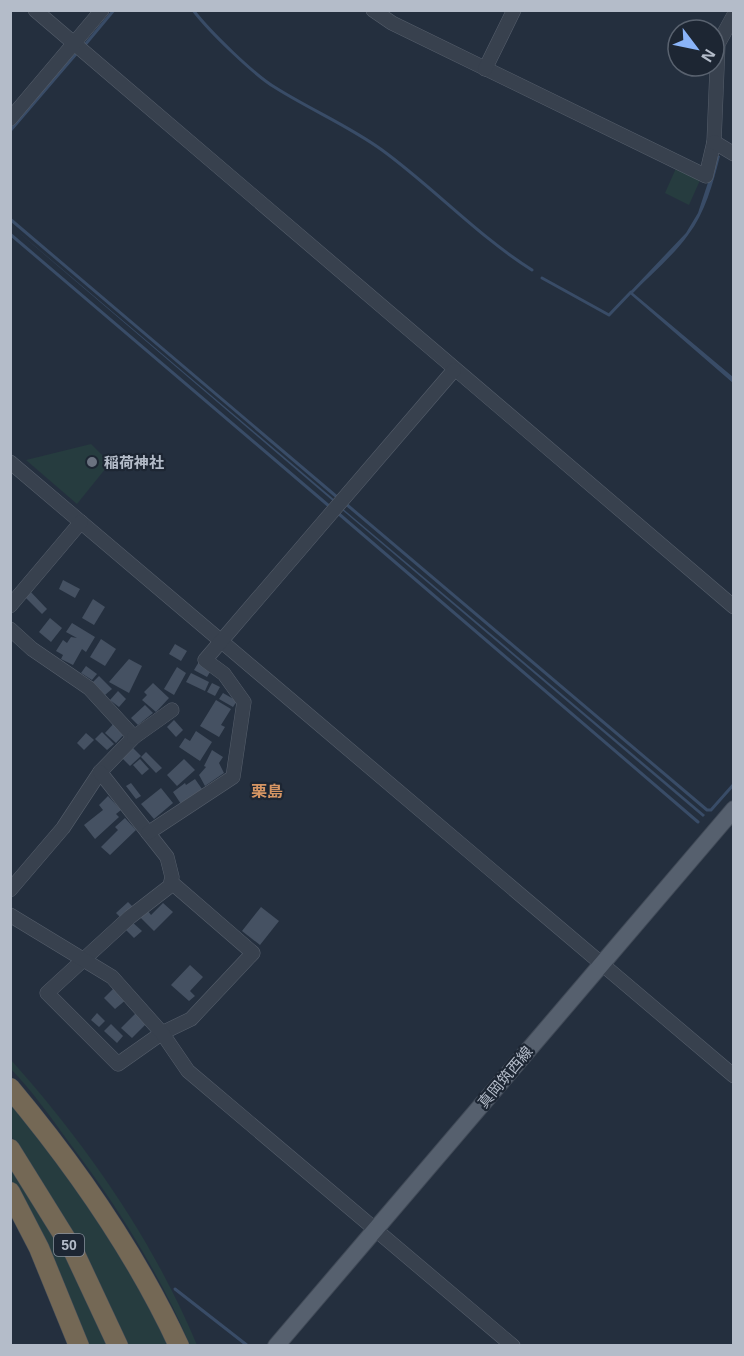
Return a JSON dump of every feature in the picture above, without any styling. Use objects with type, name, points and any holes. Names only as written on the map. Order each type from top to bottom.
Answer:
[{"type":"highway","points":[[10,1088],[91,1190],[140,1271],[179,1346]]},
{"type":"highway","name":"50","points":[[10,1149],[74,1252],[118,1346]]},
{"type":"highway","points":[[10,1192],[39,1248],[78,1346]]},
{"type":"main road","name":"真岡筑西線","points":[[276,1346],[734,809]]},
{"type":"street","points":[[34,10],[734,607]]},
{"type":"street","points":[[10,118],[102,10]]},
{"type":"street","points":[[373,10],[392,23],[705,176],[714,142],[718,44],[734,15]]},
{"type":"street","points":[[485,69],[514,10]]},
{"type":"street","points":[[714,142],[734,154]]},
{"type":"street","points":[[148,832],[233,777],[244,702],[224,674],[205,660],[454,370]]},
{"type":"street","points":[[10,462],[340,739],[734,1076]]},
{"type":"street","points":[[10,606],[81,522]]},
{"type":"street","points":[[10,629],[32,649],[88,688],[134,738]]},
{"type":"street","points":[[10,890],[63,828],[100,772],[134,738],[172,710]]},
{"type":"street","points":[[100,772],[167,857],[171,882],[170,886],[130,917],[47,993],[118,1064],[162,1033],[191,1019],[253,953],[171,882]]},
{"type":"street","points":[[10,915],[112,977],[162,1033],[188,1071],[513,1346]]},
{"type":"green space","points":[[677,166],[701,178],[689,205],[665,193]]},
{"type":"green space","points":[[91,444],[110,463],[77,504],[26,460]]},
{"type":"green space","points":[[11,1060],[66,1126],[116,1195],[160,1268],[197,1345],[190,1345],[165,1291],[120,1214],[48,1113],[11,1069]]},
{"type":"green space","points":[[10,1095],[91,1199],[174,1345],[126,1345],[42,1183],[11,1136]]},
{"type":"green space","points":[[10,1162],[75,1273],[107,1345],[84,1345],[43,1244],[11,1180]]},
{"type":"water","points":[[717,155],[720,156],[711,187],[694,226],[676,250],[633,293],[733,377],[733,383],[629,293],[686,233],[698,213]]},
{"type":"water","points":[[10,225],[336,501],[334,502]]},
{"type":"water","points":[[342,508],[705,815],[703,817]]},
{"type":"building","points":[[63,580],[80,589],[75,598],[59,589]]},
{"type":"building","points":[[28,589],[47,609],[42,614],[23,595]]},
{"type":"building","points":[[93,599],[105,607],[94,625],[82,618]]},
{"type":"building","points":[[50,618],[62,628],[51,642],[39,632]]},
{"type":"building","points":[[72,623],[95,637],[86,652],[82,649],[73,665],[61,659],[63,655],[56,651],[63,640],[67,643],[71,637],[77,638],[66,632]]},
{"type":"building","points":[[101,639],[116,649],[105,666],[90,657]]},
{"type":"building","points":[[175,644],[187,651],[181,661],[169,654]]},
{"type":"building","points":[[129,659],[142,666],[129,693],[109,682]]},
{"type":"building","points":[[200,660],[213,667],[207,677],[194,670]]},
{"type":"building","points":[[86,666],[97,674],[92,680],[81,673]]},
{"type":"building","points":[[177,667],[186,673],[174,695],[164,689]]},
{"type":"building","points":[[191,673],[209,682],[205,691],[186,682]]},
{"type":"building","points":[[99,676],[112,689],[105,695],[93,682]]},
{"type":"building","points":[[153,683],[169,698],[156,712],[142,700],[147,695],[144,692]]},
{"type":"building","points":[[212,683],[220,687],[215,696],[207,692]]},
{"type":"building","points":[[118,691],[126,699],[119,707],[110,700]]},
{"type":"building","points":[[223,693],[237,701],[233,707],[219,699]]},
{"type":"building","points":[[216,700],[231,709],[221,725],[225,727],[219,737],[200,726]]},
{"type":"building","points":[[145,705],[153,713],[138,725],[131,718]]},
{"type":"building","points":[[174,720],[183,730],[176,737],[167,727]]},
{"type":"building","points":[[116,721],[127,731],[116,743],[105,733]]},
{"type":"building","points":[[196,731],[212,742],[200,761],[179,747],[185,738],[190,741]]},
{"type":"building","points":[[102,732],[114,744],[107,750],[95,739]]},
{"type":"building","points":[[86,733],[94,740],[84,750],[77,743]]},
{"type":"building","points":[[130,745],[141,756],[130,766],[119,755]]},
{"type":"building","points":[[212,750],[223,757],[219,763],[224,773],[205,786],[199,775],[206,767],[204,766]]},
{"type":"building","points":[[146,752],[162,768],[156,773],[141,757]]},
{"type":"building","points":[[140,759],[149,769],[142,775],[133,765]]},
{"type":"building","points":[[184,759],[195,770],[177,786],[167,775]]},
{"type":"building","points":[[195,779],[202,789],[181,804],[173,792]]},
{"type":"building","points":[[131,783],[141,796],[136,799],[126,786]]},
{"type":"building","points":[[161,788],[173,803],[154,819],[141,804]]},
{"type":"building","points":[[108,796],[121,810],[116,814],[119,817],[95,839],[84,825],[103,810],[99,805]]},
{"type":"building","points":[[125,818],[136,830],[110,855],[101,847],[118,830],[115,827]]},
{"type":"building","points":[[128,902],[133,907],[121,918],[116,913]]},
{"type":"building","points":[[163,903],[173,912],[154,931],[140,917],[147,910],[151,915]]},
{"type":"building","points":[[261,907],[279,921],[260,945],[242,931]]},
{"type":"building","points":[[131,921],[142,931],[134,938],[124,928]]},
{"type":"building","points":[[190,965],[203,977],[190,991],[195,996],[189,1001],[171,985]]},
{"type":"building","points":[[115,987],[127,999],[115,1009],[104,998]]},
{"type":"building","points":[[97,1013],[105,1021],[99,1027],[91,1020]]},
{"type":"building","points":[[136,1013],[147,1023],[132,1038],[121,1028]]},
{"type":"building","points":[[111,1024],[123,1036],[117,1043],[104,1031]]},
{"type":"waterway","points":[[84,46],[114,10]]},
{"type":"waterway","points":[[193,10],[232,52],[267,82],[382,150],[493,242],[532,270]]},
{"type":"waterway","points":[[10,131],[76,54]]},
{"type":"waterway","points":[[10,219],[337,497]]},
{"type":"waterway","points":[[10,234],[329,506]]},
{"type":"waterway","points":[[542,278],[609,315],[631,292]]},
{"type":"waterway","points":[[346,504],[707,810],[711,810],[734,784]]},
{"type":"waterway","points":[[339,514],[698,822]]},
{"type":"waterway","points":[[175,1289],[248,1346]]},
{"type":"place","name":"稲荷神社","points":[[92,462]]},
{"type":"district","name":"栗島","points":[[267,791]]}]
